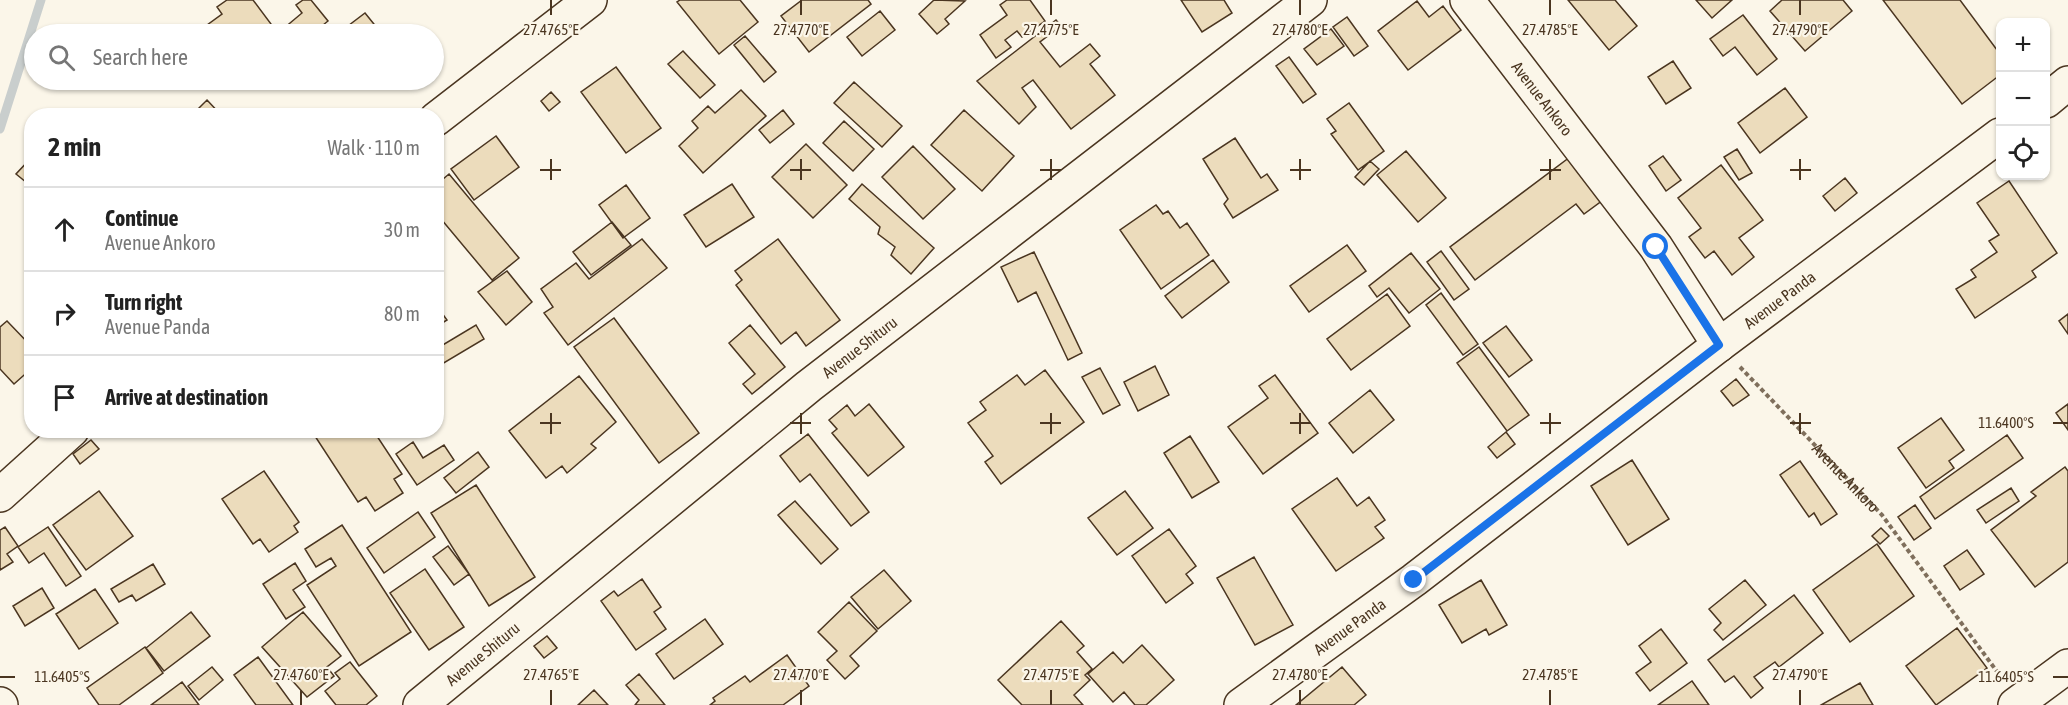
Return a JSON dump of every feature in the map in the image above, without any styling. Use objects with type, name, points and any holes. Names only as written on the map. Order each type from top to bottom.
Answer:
[{"type":"street","points":[[444,113],[590,0]]},
{"type":"street","name":"Avenue Shituru","points":[[420,705],[809,386],[1310,0]]},
{"type":"street","name":"Avenue Ankoro","points":[[1467,0],[1656,247],[1719,345]]},
{"type":"street","points":[[2050,98],[2068,83]]},
{"type":"street","name":"Avenue Panda","points":[[1241,705],[1414,580],[1719,345],[1996,139]]},
{"type":"street","points":[[0,495],[63,438]]},
{"type":"street","points":[[2019,704],[2068,666]]},
{"type":"path","name":"Avenue Ankoro","points":[[1719,345],[1882,515],[2019,704]]},
{"type":"building","points":[[227,0],[253,0],[271,24],[208,24],[222,14],[217,7]]},
{"type":"building","points":[[303,0],[311,0],[328,21],[324,24],[289,24],[302,13],[296,5]]},
{"type":"building","points":[[680,0],[740,0],[758,22],[719,54],[677,2]]},
{"type":"building","points":[[802,0],[868,0],[871,4],[809,52],[781,16]]},
{"type":"building","points":[[934,0],[965,1],[945,19],[949,24],[937,34],[919,14]]},
{"type":"building","points":[[1007,0],[1030,0],[1045,21],[1022,37],[1017,31],[1005,40],[1011,47],[996,58],[980,35],[1007,15],[1000,5]]},
{"type":"building","points":[[1181,0],[1224,0],[1232,13],[1202,32]]},
{"type":"building","points":[[1568,0],[1615,0],[1637,26],[1609,50]]},
{"type":"building","points":[[1696,0],[1732,0],[1712,18]]},
{"type":"building","points":[[1782,0],[1843,0],[1852,11],[1805,51],[1770,11]]},
{"type":"building","points":[[1883,0],[1960,0],[1996,49],[1996,78],[1962,104]]},
{"type":"building","points":[[1417,1],[1429,17],[1443,6],[1461,30],[1408,70],[1378,31]]},
{"type":"building","points":[[880,11],[895,30],[862,56],[847,37]]},
{"type":"building","points":[[365,13],[374,24],[351,24]]},
{"type":"building","points":[[1743,15],[1777,59],[1757,75],[1735,47],[1723,56],[1710,39]]},
{"type":"building","points":[[1347,17],[1368,46],[1354,56],[1333,27]]},
{"type":"building","points":[[1056,20],[1061,26],[1040,42],[1060,67],[1090,44],[1100,56],[1090,64],[1115,95],[1071,129],[1033,80],[1022,88],[1036,107],[1019,124],[977,81]]},
{"type":"building","points":[[1331,29],[1344,46],[1317,65],[1304,49]]},
{"type":"building","points":[[745,36],[776,72],[764,82],[734,45]]},
{"type":"building","points":[[683,51],[715,85],[700,98],[668,64]]},
{"type":"building","points":[[1289,57],[1316,94],[1303,103],[1276,66]]},
{"type":"building","points":[[1673,61],[1691,88],[1666,104],[1648,77]]},
{"type":"building","points":[[616,67],[661,128],[626,153],[581,92]]},
{"type":"building","points":[[854,82],[902,126],[882,147],[834,103]]},
{"type":"building","points":[[1785,88],[1807,117],[1760,153],[1738,123]]},
{"type":"building","points":[[741,90],[766,116],[703,173],[679,146],[698,128],[692,121],[708,106],[715,113]]},
{"type":"building","points":[[551,92],[560,102],[549,111],[541,101]]},
{"type":"building","points":[[207,100],[214,108],[199,108]]},
{"type":"building","points":[[1349,103],[1384,151],[1358,170],[1331,134],[1336,131],[1327,119]]},
{"type":"building","points":[[783,110],[794,124],[770,143],[759,130]]},
{"type":"building","points":[[964,110],[1014,156],[982,191],[931,145]]},
{"type":"building","points":[[844,121],[874,149],[853,171],[823,143]]},
{"type":"building","points":[[496,136],[519,167],[474,200],[451,169]]},
{"type":"building","points":[[1235,138],[1261,178],[1267,174],[1278,190],[1233,218],[1224,204],[1228,199],[1203,159]]},
{"type":"building","points":[[806,144],[847,185],[813,218],[772,177]]},
{"type":"building","points":[[913,146],[955,189],[923,219],[882,177]]},
{"type":"building","points":[[1737,149],[1752,173],[1739,180],[1724,157]]},
{"type":"building","points":[[1406,151],[1446,198],[1418,222],[1377,175]]},
{"type":"building","points":[[1663,156],[1681,180],[1666,191],[1649,166]]},
{"type":"building","points":[[1570,157],[1603,200],[1584,214],[1576,204],[1475,280],[1450,247]]},
{"type":"building","points":[[1370,161],[1379,169],[1364,185],[1355,177]]},
{"type":"building","points":[[1721,165],[1763,220],[1739,238],[1754,257],[1732,275],[1714,251],[1705,258],[1689,237],[1701,228],[1678,198]]},
{"type":"building","points":[[24,166],[24,180],[16,174]]},
{"type":"building","points":[[449,174],[519,258],[492,280],[444,223],[444,178]]},
{"type":"building","points":[[1845,178],[1857,193],[1835,211],[1823,196]]},
{"type":"building","points":[[2009,181],[2057,253],[2032,271],[2036,277],[1975,318],[1956,289],[1976,277],[1971,270],[1997,252],[1989,241],[1999,235],[1977,203]]},
{"type":"building","points":[[732,184],[754,217],[706,247],[684,215]]},
{"type":"building","points":[[862,184],[934,248],[911,274],[891,255],[895,247],[878,234],[880,227],[849,199]]},
{"type":"building","points":[[626,185],[650,218],[623,238],[599,205]]},
{"type":"building","points":[[1156,205],[1163,214],[1168,211],[1180,228],[1187,223],[1209,255],[1161,289],[1120,230]]},
{"type":"building","points":[[612,222],[631,245],[591,275],[573,252]]},
{"type":"building","points":[[642,239],[667,268],[568,345],[544,313],[553,307],[541,289],[576,263],[589,279]]},
{"type":"building","points":[[778,239],[840,320],[806,346],[796,332],[781,344],[736,285],[742,280],[735,271]]},
{"type":"building","points":[[1347,245],[1366,271],[1309,312],[1290,286]]},
{"type":"building","points":[[1441,251],[1469,289],[1454,300],[1427,262]]},
{"type":"building","points":[[1034,252],[1082,353],[1068,360],[1036,292],[1018,302],[1001,267]]},
{"type":"building","points":[[1411,253],[1440,289],[1409,313],[1389,288],[1377,297],[1369,286]]},
{"type":"building","points":[[1213,260],[1229,282],[1182,318],[1165,296]]},
{"type":"building","points":[[507,271],[532,302],[506,325],[478,292]]},
{"type":"building","points":[[1441,293],[1478,344],[1463,355],[1426,305]]},
{"type":"building","points":[[1387,294],[1410,326],[1351,370],[1327,339]]},
{"type":"building","points":[[2068,314],[2068,334],[2059,321]]},
{"type":"building","points":[[614,318],[699,433],[659,463],[574,347]]},
{"type":"building","points":[[7,321],[24,339],[24,375],[14,384],[0,369],[0,327]]},
{"type":"building","points":[[476,325],[484,339],[444,363],[444,344]]},
{"type":"building","points":[[750,325],[785,367],[752,394],[743,384],[755,374],[729,343]]},
{"type":"building","points":[[1506,326],[1532,360],[1509,377],[1483,343]]},
{"type":"building","points":[[1479,347],[1529,415],[1507,431],[1457,363]]},
{"type":"building","points":[[1155,366],[1169,395],[1138,411],[1124,382]]},
{"type":"building","points":[[1100,368],[1120,405],[1103,414],[1082,377]]},
{"type":"building","points":[[1045,370],[1084,422],[1001,484],[985,462],[993,456],[968,423],[986,410],[980,402],[1017,375],[1025,385]]},
{"type":"building","points":[[1275,375],[1318,433],[1263,474],[1228,427],[1268,398],[1259,386]]},
{"type":"building","points":[[579,376],[616,422],[591,444],[596,448],[567,473],[562,466],[546,478],[509,431]]},
{"type":"building","points":[[1736,379],[1749,395],[1733,406],[1721,391]]},
{"type":"building","points":[[1370,390],[1394,420],[1353,453],[1329,423]]},
{"type":"building","points":[[869,404],[904,447],[868,476],[832,433],[837,429],[829,420],[847,405],[855,416]]},
{"type":"building","points":[[2068,404],[2068,430],[2056,413]]},
{"type":"building","points":[[1941,418],[1964,450],[1949,461],[1954,468],[1926,488],[1898,448]]},
{"type":"building","points":[[1506,432],[1515,444],[1497,458],[1488,447]]},
{"type":"building","points":[[808,434],[869,512],[851,526],[810,474],[800,482],[780,456]]},
{"type":"building","points":[[2007,435],[2023,458],[1935,519],[1920,497]]},
{"type":"building","points":[[1190,436],[1219,482],[1192,498],[1164,453]]},
{"type":"building","points":[[316,438],[378,438],[402,474],[394,479],[403,493],[375,511],[366,497],[358,502]]},
{"type":"building","points":[[91,440],[99,449],[80,464],[73,454]]},
{"type":"building","points":[[413,442],[423,458],[444,445],[454,460],[417,485],[396,454]]},
{"type":"building","points":[[478,452],[489,467],[456,493],[444,478]]},
{"type":"building","points":[[1632,460],[1669,519],[1628,545],[1591,486]]},
{"type":"building","points":[[1800,461],[1837,514],[1821,525],[1814,513],[1809,517],[1780,475]]},
{"type":"building","points":[[2065,467],[2068,471],[2068,562],[2035,587],[1991,530],[2036,496],[2031,492]]},
{"type":"building","points":[[264,471],[299,522],[294,526],[298,532],[269,552],[260,539],[253,544],[222,499]]},
{"type":"building","points":[[1337,478],[1357,506],[1369,497],[1385,520],[1375,527],[1384,538],[1336,571],[1292,509]]},
{"type":"building","points":[[476,485],[535,577],[489,606],[431,513]]},
{"type":"building","points":[[2011,488],[2019,501],[1986,523],[1977,510]]},
{"type":"building","points":[[99,491],[133,536],[86,570],[53,525]]},
{"type":"building","points":[[1125,491],[1153,528],[1117,555],[1088,518]]},
{"type":"building","points":[[795,501],[838,549],[821,564],[778,515]]},
{"type":"building","points":[[1915,505],[1931,528],[1914,540],[1898,517]]},
{"type":"building","points":[[418,512],[435,537],[384,573],[367,548]]},
{"type":"building","points":[[342,525],[411,632],[359,666],[307,585],[336,566],[331,558],[316,567],[305,549]]},
{"type":"building","points":[[5,527],[18,546],[7,554],[13,562],[0,570],[0,530]]},
{"type":"building","points":[[48,527],[81,576],[66,586],[44,553],[29,563],[18,547]]},
{"type":"building","points":[[1881,528],[1889,536],[1880,544],[1872,536]]},
{"type":"building","points":[[1169,529],[1196,566],[1186,574],[1193,583],[1166,603],[1132,556]]},
{"type":"building","points":[[1877,544],[1914,596],[1850,642],[1813,590]]},
{"type":"building","points":[[448,546],[469,574],[454,585],[433,557]]},
{"type":"building","points":[[1967,550],[1984,574],[1960,590],[1944,566]]},
{"type":"building","points":[[1254,557],[1293,625],[1255,645],[1217,578]]},
{"type":"building","points":[[295,563],[306,581],[293,590],[305,607],[286,619],[263,584]]},
{"type":"building","points":[[153,564],[165,584],[136,601],[132,595],[119,602],[111,589]]},
{"type":"building","points":[[425,569],[464,627],[429,650],[390,593]]},
{"type":"building","points":[[884,570],[911,601],[878,629],[851,597]]},
{"type":"building","points":[[642,579],[661,607],[654,612],[666,629],[636,650],[601,601],[614,591],[618,596]]},
{"type":"building","points":[[1481,580],[1507,625],[1489,635],[1486,629],[1462,643],[1439,605]]},
{"type":"building","points":[[1745,580],[1766,605],[1723,640],[1714,630],[1721,623],[1709,609]]},
{"type":"building","points":[[42,588],[54,608],[25,626],[13,606]]},
{"type":"building","points":[[95,589],[118,623],[79,649],[56,614]]},
{"type":"building","points":[[1794,595],[1823,633],[1779,667],[1775,662],[1754,677],[1763,688],[1751,698],[1734,676],[1725,682],[1708,660]]},
{"type":"building","points":[[849,602],[877,631],[850,656],[859,666],[845,679],[827,660],[837,651],[818,632]]},
{"type":"building","points":[[191,612],[210,636],[164,671],[146,648]]},
{"type":"building","points":[[303,612],[341,656],[327,667],[334,676],[307,697],[262,647]]},
{"type":"building","points":[[705,619],[723,644],[674,679],[656,654]]},
{"type":"building","points":[[1061,621],[1084,646],[1077,652],[1092,669],[1085,675],[1090,680],[1074,695],[1083,705],[1022,705],[998,680]]},
{"type":"building","points":[[1957,628],[1987,668],[1936,705],[1906,666]]},
{"type":"building","points":[[1661,629],[1687,663],[1650,691],[1636,673],[1651,662],[1639,646]]},
{"type":"building","points":[[547,636],[557,648],[544,658],[534,646]]},
{"type":"building","points":[[1142,645],[1174,680],[1146,705],[1135,705],[1124,692],[1113,702],[1088,674],[1113,652],[1123,663]]},
{"type":"building","points":[[145,647],[163,673],[119,705],[99,705],[87,688]]},
{"type":"building","points":[[787,655],[809,686],[783,705],[710,705],[715,701],[713,698],[745,676],[750,682]]},
{"type":"building","points":[[258,657],[293,705],[256,705],[234,675]]},
{"type":"building","points":[[350,662],[377,696],[366,705],[336,705],[325,691],[340,679],[335,673]]},
{"type":"building","points":[[212,667],[223,680],[199,700],[188,686]]},
{"type":"building","points":[[1342,667],[1366,695],[1354,705],[1296,705]]},
{"type":"building","points":[[639,674],[665,705],[635,705],[639,700],[626,685]]},
{"type":"building","points":[[1692,681],[1709,705],[1658,705]]},
{"type":"building","points":[[182,682],[199,705],[151,705]]},
{"type":"building","points":[[1860,683],[1873,705],[1821,705]]},
{"type":"building","points":[[594,690],[608,705],[578,705]]},
{"type":"waterway","points":[[33,24],[41,0]]},
{"type":"waterway","points":[[0,129],[24,53]]},
{"type":"route","points":[[1414,580],[1719,345],[1656,247]]}]
